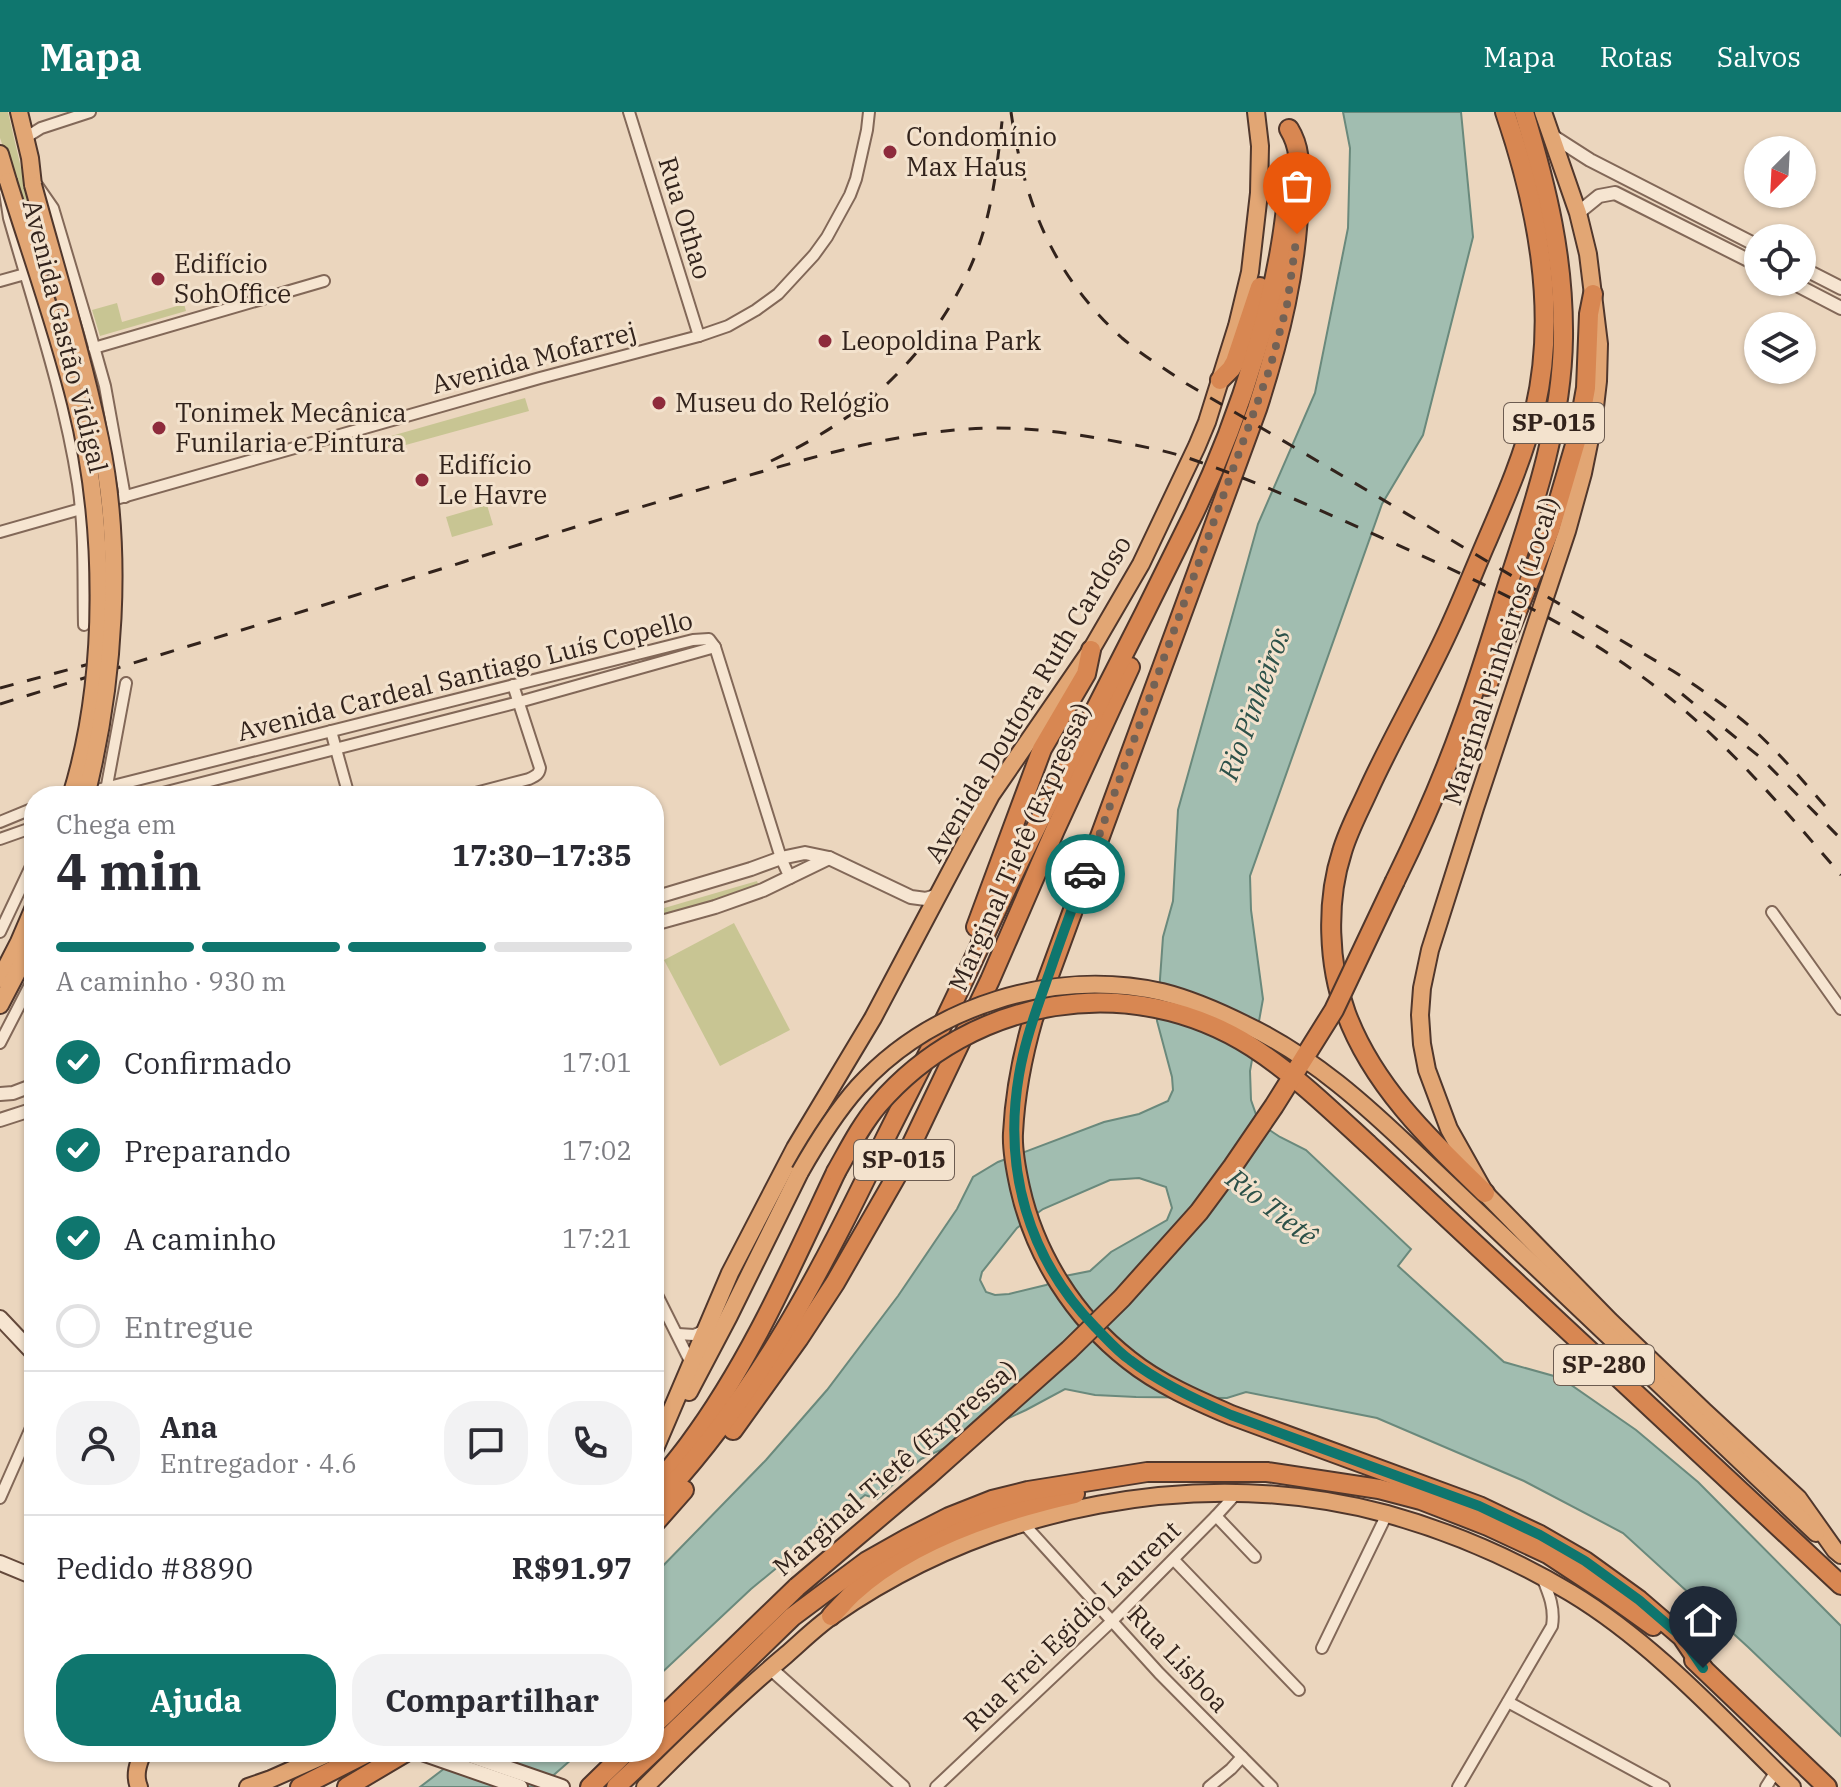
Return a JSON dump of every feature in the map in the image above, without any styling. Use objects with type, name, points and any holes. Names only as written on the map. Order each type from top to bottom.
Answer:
[{"type":"highway","name":"Avenida Doutora Ruth Cardoso","points":[[664,1412],[691,1363],[730,1273],[774,1187],[879,1008],[991,795],[1091,650],[1141,564],[1168,508],[1207,422],[1245,299],[1259,193],[1260,146],[1256,112]]},
{"type":"highway","points":[[1485,1193],[1396,1101],[1361,1048],[1345,1011],[1336,973],[1331,906],[1342,852],[1353,823],[1449,629],[1520,460],[1535,408],[1544,336],[1541,264],[1519,153],[1505,112]]},
{"type":"highway","name":"SP-015","points":[[1462,726],[1536,496],[1551,440],[1561,378],[1562,295],[1558,253],[1552,217],[1524,112]]},
{"type":"highway","name":"Marginal Pinheiros (Local)","points":[[1543,112],[1578,213],[1588,254],[1599,344],[1593,424],[1567,531],[1430,950],[1422,988],[1422,1044],[1432,1087],[1449,1129],[1485,1193],[1610,1321],[1782,1481],[1838,1552]]},
{"type":"highway","points":[[1288,120],[1300,158],[1293,272],[1282,326],[1270,368],[1033,1019],[1018,1079],[1013,1136],[1016,1168],[1029,1222],[1041,1250],[1076,1308],[1128,1359],[1161,1381],[1231,1415],[1479,1506],[1540,1535],[1585,1561],[1639,1600],[1682,1637],[1703,1668]]},
{"type":"highway","name":"Marginal Tietê (Expressa)","points":[[664,1513],[755,1401],[835,1283],[910,1149],[990,980],[1133,659],[1139,623],[1195,511],[1232,425],[1273,286],[1289,169],[1288,120]]},
{"type":"highway","name":"Avenida Gastão Vidigal","points":[[21,121],[32,182]]},
{"type":"highway","name":"Avenida Gastão Vidigal","points":[[0,154],[57,331],[83,436],[94,510],[97,635],[84,748],[74,786]]},
{"type":"highway","points":[[1220,380],[1235,362],[1249,324],[1262,282],[1278,189],[1289,169]]},
{"type":"highway","points":[[32,182],[84,367],[101,441],[110,516],[113,594],[107,685],[88,786]]},
{"type":"highway","points":[[1462,726],[1476,709],[1491,676],[1550,530],[1563,488],[1583,414],[1593,294]]},
{"type":"highway","points":[[664,1494],[699,1454],[757,1377],[781,1339],[849,1214],[1021,858],[1139,623]]},
{"type":"highway","points":[[886,1137],[885,1120],[944,1007],[1042,749],[1086,674],[1091,650]]},
{"type":"highway","name":"Marginal Tietê (Expressa)","points":[[664,1715],[797,1587],[1069,1350],[1122,1298],[1199,1212],[1266,1118],[1334,1010],[1424,822],[1462,726]]},
{"type":"highway","points":[[0,979],[24,930]]},
{"type":"highway","points":[[0,1005],[24,959]]},
{"type":"highway","points":[[664,1437],[729,1316],[800,1172],[834,1115],[859,1086],[897,1052],[936,1026],[989,1001],[1053,987],[1103,984],[1164,993],[1193,1002],[1248,1025],[1324,1072],[1389,1127],[1838,1552]]},
{"type":"highway","name":"SP-280","points":[[836,1172],[863,1124],[878,1105],[922,1064],[948,1045],[991,1022],[1027,1010],[1100,1002],[1148,1006],[1221,1030],[1282,1068],[1368,1144],[1841,1585]]},
{"type":"highway","name":"SP-015","points":[[664,1476],[690,1443],[727,1386],[778,1293],[836,1172]]},
{"type":"highway","points":[[664,1742],[792,1617],[867,1561],[934,1524],[992,1500],[1028,1491],[1147,1472],[1267,1472],[1379,1489],[1421,1500],[1548,1554],[1648,1623],[1703,1668],[1827,1787]]},
{"type":"highway","points":[[645,1787],[658,1780],[707,1724],[852,1594],[915,1550],[955,1532],[1035,1504],[1191,1472]]},
{"type":"highway","points":[[831,1616],[927,1560],[970,1541],[1023,1523],[1100,1504],[1190,1494],[1307,1499],[1387,1514],[1436,1529],[1494,1552],[1542,1577],[1584,1602],[1644,1645],[1792,1787]]},
{"type":"highway","points":[[139,1762],[139,1787]]},
{"type":"highway","points":[[248,1787],[308,1762]]},
{"type":"highway","points":[[304,1785],[349,1762]]},
{"type":"highway","points":[[347,1787],[390,1762]]},
{"type":"highway","points":[[592,1786],[616,1762]]},
{"type":"highway","points":[[616,1787],[643,1762]]},
{"type":"main road","points":[[0,1318],[24,1343]]},
{"type":"main road","points":[[0,1563],[24,1573]]},
{"type":"main road","points":[[448,1762],[520,1787]]},
{"type":"main road","points":[[490,1762],[562,1787]]},
{"type":"street","points":[[21,121],[41,128],[90,112]]},
{"type":"street","name":"Rua Othao","points":[[629,112],[699,336]]},
{"type":"street","name":"Avenida Mofarrej","points":[[0,532],[728,326],[778,294],[827,237],[850,195],[869,112]]},
{"type":"street","points":[[1551,135],[1590,160],[1744,239]]},
{"type":"street","name":"Avenida Gastão Vidigal","points":[[0,154],[9,218],[56,383],[73,457],[81,509],[84,625]]},
{"type":"street","name":"Avenida Gastão Vidigal","points":[[32,182],[53,208],[105,386],[125,497]]},
{"type":"street","points":[[1624,197],[1632,182]]},
{"type":"street","points":[[1578,213],[1602,194],[1615,193],[1744,258]]},
{"type":"street","points":[[0,281],[25,274]]},
{"type":"street","points":[[1816,275],[1841,288]]},
{"type":"street","points":[[94,348],[324,281]]},
{"type":"street","points":[[1816,295],[1841,308]]},
{"type":"street","points":[[73,457],[97,458],[117,448]]},
{"type":"street","name":"Avenida Cardeal Santiago Luís Copello","points":[[128,786],[331,731],[700,639],[711,640],[715,647],[519,702],[190,786]]},
{"type":"street","points":[[715,647],[790,878]]},
{"type":"street","points":[[107,786],[126,683]]},
{"type":"street","points":[[502,786],[536,776],[540,768],[513,685]]},
{"type":"street","points":[[424,708],[428,724]]},
{"type":"street","points":[[331,731],[346,786]]},
{"type":"street","points":[[0,822],[24,812]]},
{"type":"street","points":[[0,839],[24,831]]},
{"type":"street","points":[[664,895],[805,853],[829,858],[899,893],[919,899],[938,895]]},
{"type":"street","points":[[664,921],[763,890],[829,858]]},
{"type":"street","points":[[751,869],[761,875],[763,890]]},
{"type":"street","points":[[0,932],[24,881]]},
{"type":"street","points":[[899,893],[919,910],[923,924]]},
{"type":"street","points":[[1772,912],[1841,1009]]},
{"type":"street","points":[[0,1043],[24,996]]},
{"type":"street","points":[[0,1086],[6,1094]]},
{"type":"street","points":[[0,1120],[24,1112]]},
{"type":"street","points":[[664,1308],[691,1363]]},
{"type":"street","points":[[678,1334],[694,1335],[705,1330]]},
{"type":"street","points":[[0,1498],[24,1444]]},
{"type":"street","name":"Rua Frei Egidio Laurent","points":[[936,1787],[1112,1621],[1236,1494]]},
{"type":"street","points":[[1322,1648],[1387,1514]]},
{"type":"street","points":[[1216,1516],[1255,1557]]},
{"type":"street","name":"Rua Lisboa","points":[[1023,1523],[1159,1673],[1272,1787]]},
{"type":"street","points":[[1174,1560],[1299,1690]]},
{"type":"street","points":[[1458,1787],[1552,1626],[1552,1603],[1542,1577]]},
{"type":"street","points":[[770,1668],[903,1787]]},
{"type":"street","points":[[1508,1702],[1664,1787]]},
{"type":"street","points":[[1209,1787],[1242,1757]]},
{"type":"street","points":[[1766,1787],[1776,1771]]},
{"type":"shaded area","points":[[0,112],[8,112],[34,224],[30,225],[0,138]]},
{"type":"shaded area","points":[[117,303],[122,322],[184,304],[186,311],[100,336],[92,310]]},
{"type":"shaded area","points":[[525,398],[529,411],[373,454],[370,442]]},
{"type":"shaded area","points":[[487,505],[493,525],[452,537],[446,517]]},
{"type":"shaded area","points":[[757,881],[760,890],[664,917],[664,908]]},
{"type":"shaded area","points":[[734,923],[790,1030],[720,1066],[664,960]]},
{"type":"water","points":[[1343,112],[1461,112],[1473,237],[1423,435],[1382,504],[1250,876],[1251,910],[1263,999],[1250,1071],[1251,1100],[1259,1123],[1306,1150],[1411,1249],[1398,1266],[1504,1362],[1561,1378],[1636,1430],[1698,1482],[1841,1626],[1841,1736],[1623,1533],[1524,1481],[1377,1418],[1246,1392],[1227,1398],[1136,1397],[1095,1395],[1065,1389],[921,1459],[877,1499],[865,1495],[751,1589],[664,1671],[664,1565],[766,1460],[827,1390],[898,1296],[957,1209],[973,1177],[998,1162],[1104,1122],[1139,1114],[1168,1101],[1173,1090],[1172,1077],[1157,1021],[1163,937],[1173,901],[1178,810],[1258,524],[1315,393],[1348,228],[1350,148]],"holes":[[[1139,1178],[1166,1187],[1172,1208],[1167,1220],[1111,1252],[1090,1271],[1009,1294],[986,1292],[980,1280],[982,1272],[1017,1228],[1043,1209],[1110,1180]]]},
{"type":"water","points":[[453,1762],[569,1762],[540,1787],[420,1787]]},
{"type":"railway","points":[[771,461],[831,428],[873,397],[933,332],[964,281],[985,226],[1003,112]]},
{"type":"railway","points":[[1011,112],[1024,177],[1046,236],[1077,289],[1122,338],[1187,384],[1694,685],[1754,730],[1831,813]]},
{"type":"railway","points":[[0,704],[603,518],[815,457],[934,432],[995,428],[1048,431],[1157,450],[1218,469],[1419,555],[1564,626],[1632,670],[1689,714],[1757,780],[1841,875]]},
{"type":"railway","points":[[0,688],[93,663]]},
{"type":"railway","points":[[1682,694],[1761,758],[1841,839]]},
{"type":"way so far","points":[[1085,874],[1257,409],[1287,305],[1297,234]]},
{"type":"place","name":"Condomínio Max Haus","points":[[890,152]]},
{"type":"place","name":"Edifício SohOffice","points":[[158,279]]},
{"type":"place","name":"Leopoldina Park","points":[[825,341]]},
{"type":"place","name":"Museu do Relógio","points":[[659,403]]},
{"type":"place","name":"Tonimek Mecânica Funilaria e Pintura","points":[[159,428]]},
{"type":"place","name":"Edifício Le Havre","points":[[422,480]]},
{"type":"route","points":[[1085,874],[1023,1055],[1013,1136],[1016,1168],[1029,1222],[1041,1250],[1076,1308],[1128,1359],[1196,1400],[1479,1506],[1540,1535],[1585,1561],[1639,1600],[1682,1637],[1703,1668]]},
{"type":"water label","name":"Rio Pinheiros","points":[[1254,704]]},
{"type":"water label","name":"Rio Tietê","points":[[1272,1207]]}]
